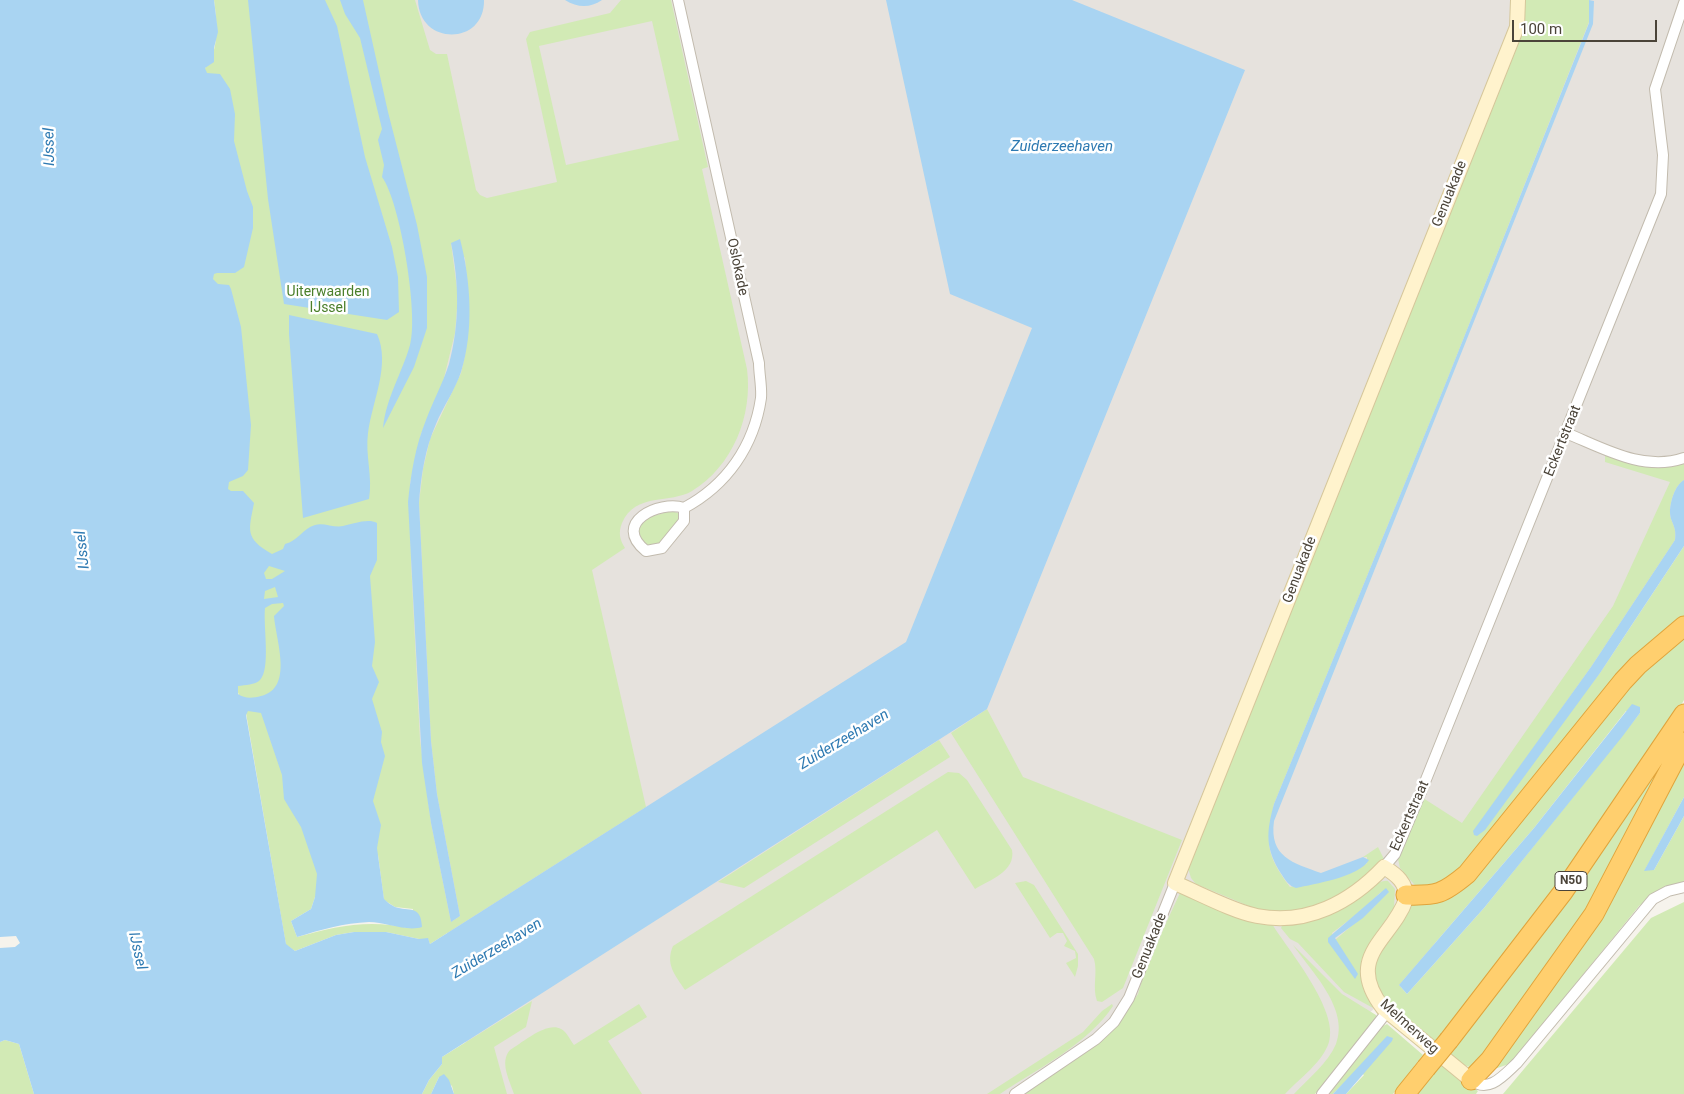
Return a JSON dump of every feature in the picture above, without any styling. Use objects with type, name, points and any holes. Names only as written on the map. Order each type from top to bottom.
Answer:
[{"type":"highway","points":[[1406,895],[1430,896],[1438,894],[1467,874],[1623,681],[1638,665],[1684,626]]},
{"type":"highway","name":"N50","points":[[1405,1094],[1563,892],[1684,714]]},
{"type":"highway","name":"N50","points":[[1480,1087],[1490,1060],[1594,914],[1684,742]]},
{"type":"street","name":"Oslokade","points":[[678,0],[759,363],[761,397],[742,457],[702,498],[684,508]]},
{"type":"street","name":"Genuakade","points":[[1015,1094],[1096,1039],[1114,1022],[1129,998],[1517,27],[1518,0]]},
{"type":"street","name":"Eckertstraat","points":[[1384,867],[1395,854],[1408,824],[1661,194],[1663,155],[1654,89],[1684,3]]},
{"type":"street","points":[[1566,433],[1629,459],[1655,463],[1684,458]]},
{"type":"street","points":[[673,504],[684,508],[684,521],[662,548],[646,551],[637,544],[633,536],[634,524],[640,516],[673,504]]},
{"type":"street","points":[[1175,883],[1255,916],[1291,918],[1333,907],[1365,887],[1384,867],[1399,877],[1403,883],[1406,895]]},
{"type":"street","points":[[1480,1087],[1494,1083],[1523,1057],[1653,899],[1668,891],[1684,887]]},
{"type":"street","name":"Melmerweg","points":[[1406,895],[1400,910],[1374,948],[1369,965],[1373,992],[1387,1012],[1480,1087]]},
{"type":"street","points":[[1322,1094],[1387,1012]]},
{"type":"shaded area","points":[[383,0],[1684,0],[1684,538],[1416,974],[1363,1018],[1306,1094],[474,1094],[423,791],[404,562]]},
{"type":"green space","name":"Uiterwaarden IJssel","points":[[214,0],[415,0],[430,50],[436,54],[447,54],[476,190],[480,195],[487,198],[557,182],[526,39],[530,32],[610,13],[621,0],[671,0],[708,167],[702,169],[747,369],[748,386],[747,404],[737,438],[719,468],[692,491],[683,495],[654,500],[635,507],[628,513],[620,530],[620,536],[625,548],[592,570],[646,807],[430,944],[428,939],[386,932],[354,932],[336,935],[295,951],[286,945],[246,713],[237,690],[213,279],[205,68],[210,61],[215,44]],"holes":[[[652,21],[679,140],[566,165],[539,46]],[[451,243],[465,258],[468,295],[465,355],[461,373],[430,439],[423,469],[419,503],[431,741],[437,794],[460,916],[451,922],[431,823],[420,740],[411,562],[410,483],[421,434],[443,382],[455,333],[458,296]],[[378,855],[384,900],[395,907],[413,909],[409,928],[380,924],[352,925],[297,937],[291,921],[311,909],[315,897]]]},
{"type":"green space","points":[[1522,0],[1589,0],[1591,17],[1445,385],[1274,804],[1271,818],[1269,839],[1272,856],[1290,887],[1357,870],[1367,863],[1367,857],[1363,857],[1378,847],[1384,859],[1357,887],[1310,909],[1283,912],[1256,909],[1196,884],[1191,878],[1188,868]]},
{"type":"green space","points":[[1605,455],[1634,465],[1654,468],[1684,463],[1684,480],[1676,490],[1670,508],[1675,540],[1591,667],[1474,831],[1474,835],[1600,673],[1684,546],[1684,620],[1457,878],[1419,890],[1400,868],[1398,859],[1423,798],[1462,823],[1613,606],[1670,482],[1605,462]]},
{"type":"green space","points":[[671,511],[678,513],[679,520],[660,544],[645,546],[636,531],[646,518]]},
{"type":"green space","points":[[1684,629],[1684,700],[1658,744],[1561,884],[1435,1045],[1388,1006],[1373,978],[1378,951],[1413,901],[1433,900],[1635,671]],"holes":[[[1626,711],[1640,713],[1484,908],[1407,994],[1399,985],[1534,828]]]},
{"type":"green space","points":[[987,709],[1023,777],[1182,840],[1123,988],[1102,1002],[1097,1001],[1096,996],[1094,959],[951,733]]},
{"type":"green space","points":[[1684,723],[1684,797],[1645,870],[1654,870],[1684,816],[1684,884],[1663,888],[1639,906],[1511,1063],[1493,1069],[1477,1069],[1463,1064],[1446,1054]]},
{"type":"green space","points":[[939,740],[950,757],[744,888],[718,882]]},
{"type":"green space","points":[[948,772],[959,773],[967,780],[1012,850],[1010,864],[1001,874],[975,889],[937,830],[685,990],[672,969],[670,958],[673,946]]},
{"type":"green space","points":[[1026,881],[1034,885],[1078,954],[1078,966],[1075,977],[1066,963],[1076,958],[1075,951],[1064,946],[1067,941],[1063,933],[1057,933],[1050,938],[1015,883]]},
{"type":"green space","points":[[1388,881],[1395,889],[1394,908],[1369,944],[1362,972],[1363,986],[1373,1008],[1344,992],[1298,943],[1290,939],[1281,928],[1283,924],[1300,922],[1338,910],[1372,886]],"holes":[[[1381,892],[1375,906],[1335,940],[1332,933]]]},
{"type":"green space","points":[[1180,893],[1243,920],[1272,924],[1311,981],[1327,1014],[1330,1029],[1329,1042],[1322,1056],[1285,1094],[1024,1094],[1103,1040],[1116,1026],[1138,994],[1146,966]]},
{"type":"green space","points":[[1684,902],[1684,1094],[1503,1094],[1651,918]]},
{"type":"green space","points":[[1293,945],[1342,994],[1376,1015],[1377,1018],[1339,1069],[1315,1094],[1294,1094],[1323,1064],[1336,1044],[1339,1031],[1338,1017],[1326,991]]},
{"type":"green space","points":[[532,1001],[526,1027],[494,1047],[507,1094],[454,1094],[452,1086],[439,1077],[431,1094],[422,1094],[429,1080],[442,1064],[442,1057]]},
{"type":"green space","points":[[639,1004],[647,1017],[608,1041],[642,1094],[514,1094],[505,1066],[505,1060],[510,1050],[542,1030],[555,1027],[565,1032],[574,1045]]},
{"type":"green space","points":[[1112,1004],[1113,1006],[1102,1020],[1090,1032],[1061,1055],[1000,1094],[987,1094],[1083,1032],[1102,1011]]},
{"type":"green space","points":[[1387,1024],[1423,1055],[1393,1094],[1346,1094],[1364,1075],[1357,1070],[1333,1094],[1324,1094],[1381,1027]]},
{"type":"green space","points":[[5,1040],[19,1044],[34,1094],[0,1094],[0,1042]]},
{"type":"green space","points":[[1440,1062],[1478,1091],[1476,1094],[1414,1094]]},
{"type":"water","points":[[0,0],[214,0],[218,32],[214,48],[214,62],[205,68],[207,73],[220,74],[230,89],[235,114],[234,141],[253,207],[253,228],[244,267],[235,273],[214,274],[213,279],[218,284],[229,285],[241,327],[251,425],[248,470],[243,476],[229,482],[228,489],[231,491],[243,491],[254,503],[250,527],[251,533],[257,543],[272,554],[283,549],[285,544],[315,525],[340,526],[365,521],[377,523],[377,560],[370,576],[375,642],[372,666],[379,682],[372,699],[382,732],[381,742],[385,756],[373,801],[381,825],[377,848],[384,899],[395,907],[417,912],[422,927],[403,928],[369,922],[332,927],[297,937],[291,921],[311,909],[315,897],[317,874],[301,827],[284,799],[282,775],[261,713],[248,711],[246,715],[286,944],[295,951],[336,935],[354,932],[386,932],[419,939],[428,938],[430,944],[906,642],[1032,328],[950,294],[886,0],[1072,0],[1245,70],[987,709],[442,1057],[442,1064],[429,1080],[422,1094],[34,1094],[19,1044],[5,1040],[0,1042],[0,948],[15,947],[20,943],[16,936],[0,937]],"holes":[[[269,566],[285,571],[272,579],[266,579],[264,573]],[[275,587],[278,597],[264,599],[265,591]],[[283,603],[284,606],[274,616],[281,662],[277,684],[271,691],[261,696],[243,697],[238,694],[238,686],[255,683],[260,680],[263,674],[266,657],[265,608],[272,604]]]},
{"type":"water","points":[[248,0],[325,0],[337,26],[365,157],[392,247],[398,277],[399,312],[387,320],[284,304],[268,199]]},
{"type":"water","points":[[340,0],[363,0],[388,112],[417,225],[427,277],[427,328],[414,367],[383,428],[387,406],[410,345],[412,309],[410,285],[395,209],[389,190],[382,177],[384,165],[378,140],[382,129],[360,38],[345,14]]},
{"type":"water","points":[[418,0],[484,0],[481,15],[474,26],[464,32],[452,34],[440,32],[429,26],[421,15]]},
{"type":"water","points":[[565,0],[602,0],[584,6]]},
{"type":"water","points":[[1589,0],[1594,1],[1593,24],[1274,821],[1273,833],[1279,851],[1285,857],[1301,866],[1321,873],[1363,857],[1369,860],[1364,866],[1346,875],[1296,888],[1290,885],[1283,877],[1272,857],[1269,841],[1269,824],[1274,804],[1445,385],[1589,23]]},
{"type":"water","points":[[460,239],[469,289],[468,340],[461,372],[432,433],[422,473],[419,503],[431,741],[437,794],[460,916],[451,922],[431,823],[422,763],[408,502],[416,450],[422,430],[447,371],[453,349],[457,318],[457,288],[451,243]]},
{"type":"water","points":[[289,315],[377,334],[382,358],[367,441],[370,482],[369,499],[303,518],[289,334]]},
{"type":"water","points":[[1684,480],[1684,546],[1600,673],[1485,830],[1477,836],[1474,835],[1473,831],[1591,667],[1675,540],[1670,508],[1676,490]]},
{"type":"water","points":[[1632,704],[1640,707],[1640,713],[1622,737],[1484,908],[1407,994],[1399,985],[1534,828]]},
{"type":"water","points":[[1684,797],[1684,816],[1654,870],[1644,871]]},
{"type":"water","points":[[1386,888],[1389,892],[1363,918],[1335,938],[1358,974],[1355,979],[1328,942],[1328,938]]},
{"type":"water","points":[[1387,1036],[1393,1038],[1392,1041],[1346,1094],[1333,1094]]},
{"type":"water","points":[[444,1074],[449,1080],[454,1094],[431,1094],[439,1077]]},
{"type":"water label","name":"IJssel","points":[[50,147]]},
{"type":"water label","name":"Zuiderzeehaven","points":[[1062,147]]},
{"type":"water label","name":"IJssel","points":[[83,550]]},
{"type":"water label","name":"Zuiderzeehaven","points":[[844,740]]},
{"type":"water label","name":"Zuiderzeehaven","points":[[497,949]]},
{"type":"water label","name":"IJssel","points":[[137,951]]}]
